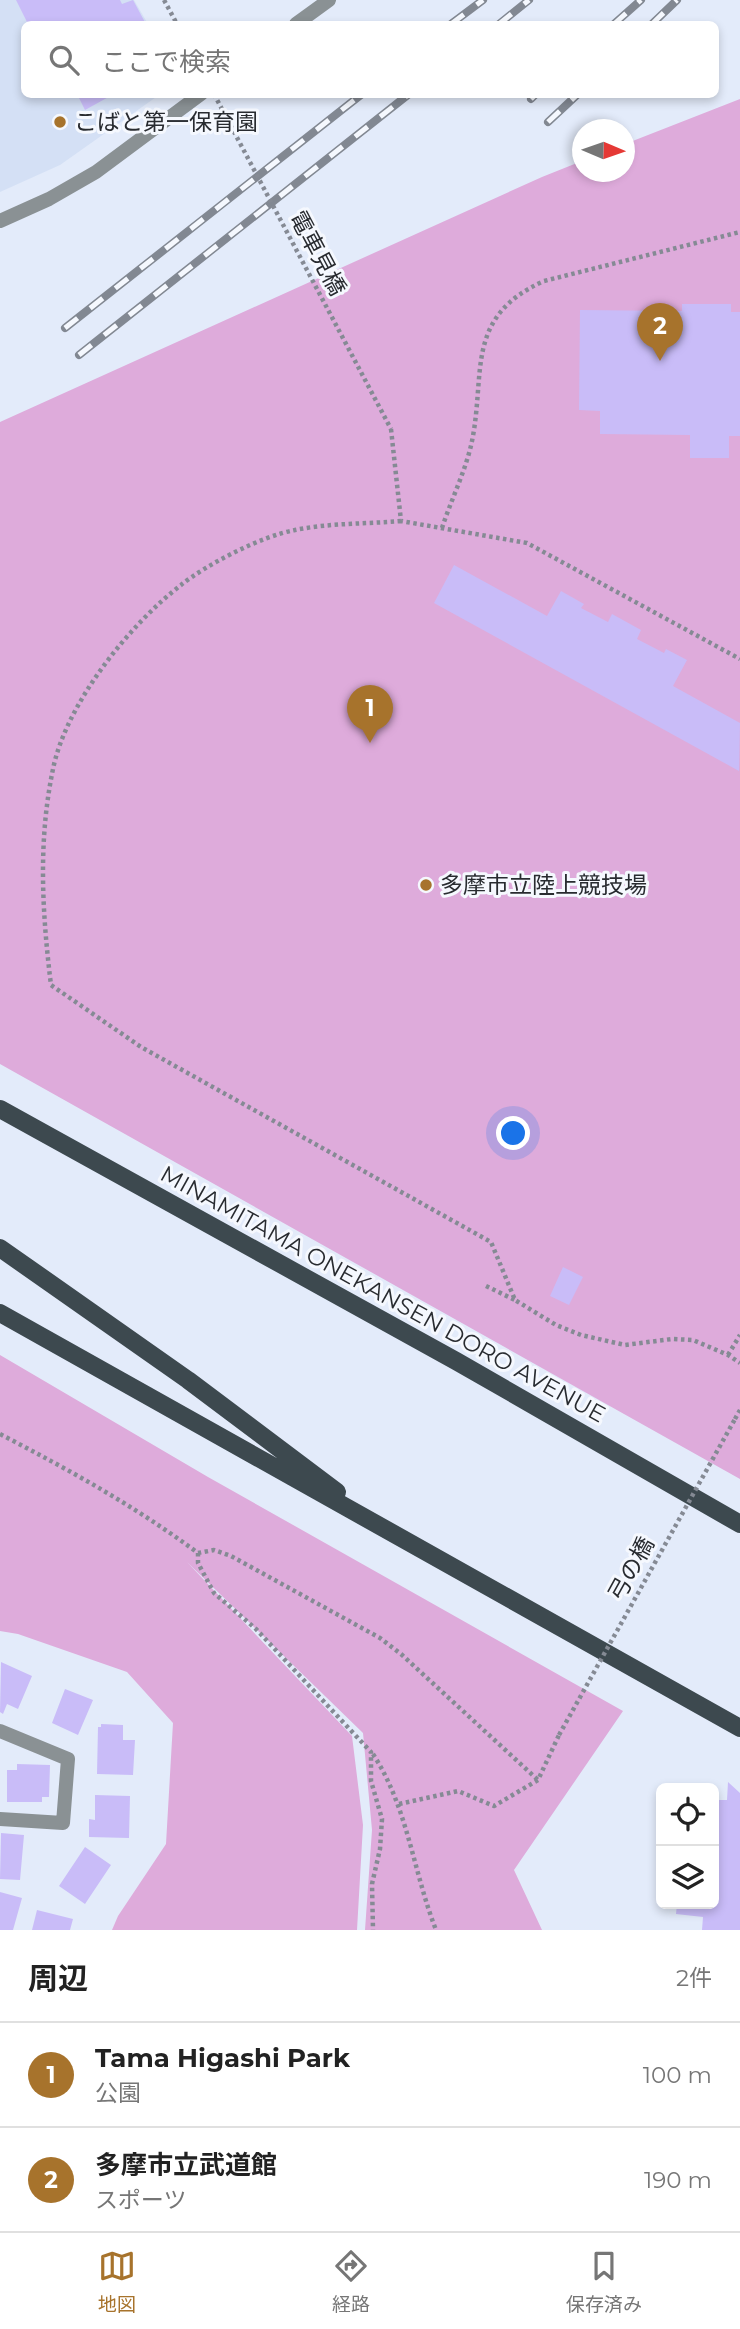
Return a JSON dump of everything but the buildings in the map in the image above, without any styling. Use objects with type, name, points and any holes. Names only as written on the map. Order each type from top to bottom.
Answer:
[{"type":"main road","name":"MINAMITAMA ONEKANSEN DORO AVENUE","points":[[0,1109],[456,1361],[740,1524]]},
{"type":"main road","points":[[0,1248],[188,1380],[381,1527]]},
{"type":"main road","points":[[0,1313],[740,1728]]},
{"type":"street","points":[[300,21],[329,0]]},
{"type":"street","points":[[0,220],[49,200],[96,172],[196,98]]},
{"type":"street","points":[[0,1731],[68,1759],[63,1823],[0,1819]]},
{"type":"path","points":[[164,0],[175,21]]},
{"type":"path","name":"電車見橋","points":[[216,98],[391,429],[401,521]]},
{"type":"path","points":[[442,528],[471,445],[482,348],[496,319],[507,304],[523,290],[544,281],[740,232]]},
{"type":"path","points":[[515,1300],[491,1242],[141,1047],[51,985],[43,919],[43,840],[53,767],[82,696],[137,625],[181,584],[220,560],[295,530],[401,521],[527,544],[740,659]]},
{"type":"path","points":[[486,1286],[556,1325],[581,1335],[625,1345],[672,1339],[693,1340],[728,1354],[740,1363]]},
{"type":"path","points":[[728,1354],[740,1335]]},
{"type":"path","name":"弓の橋","points":[[538,1780],[559,1735],[740,1410]]},
{"type":"path","points":[[0,1434],[86,1479],[147,1516],[198,1552],[214,1550],[231,1556],[380,1638],[401,1654],[538,1780],[494,1806],[458,1791],[399,1804]]},
{"type":"path","points":[[198,1552],[198,1563],[214,1593],[256,1629],[371,1752],[386,1774],[399,1804],[426,1906],[436,1930]]},
{"type":"path","points":[[371,1752],[371,1781],[382,1819],[380,1849],[372,1884],[373,1930]]},
{"type":"shaded area","name":"こばと第一保育園","points":[[0,0],[134,0],[146,21],[21,21],[21,98],[155,98],[60,165],[0,192]]},
{"type":"shaded area","points":[[740,99],[740,1479],[0,1064],[0,422],[572,165],[572,182],[635,182],[635,140]]},
{"type":"shaded area","points":[[0,1355],[208,1477],[623,1711],[514,1870],[542,1930],[365,1930],[372,1830],[363,1733],[187,1562],[352,1736],[363,1825],[357,1930],[112,1930],[118,1916],[166,1844],[173,1723],[127,1672],[18,1634],[0,1631]]},
{"type":"railway","points":[[455,21],[483,0]]},
{"type":"railway","points":[[503,21],[529,0]]},
{"type":"railway","points":[[617,21],[641,0]]},
{"type":"railway","points":[[655,21],[677,0]]},
{"type":"railway","points":[[65,328],[357,98]]},
{"type":"railway","points":[[79,355],[404,98]]},
{"type":"railway","points":[[548,122],[574,98]]},
{"type":"place","name":"こばと第一保育園","points":[[60,122]]},
{"type":"place","name":"多摩市立武道館","points":[[660,361]]},
{"type":"place","name":"Tama Higashi Park","points":[[370,743]]},
{"type":"place","name":"多摩市立陸上競技場","points":[[426,885]]}]
